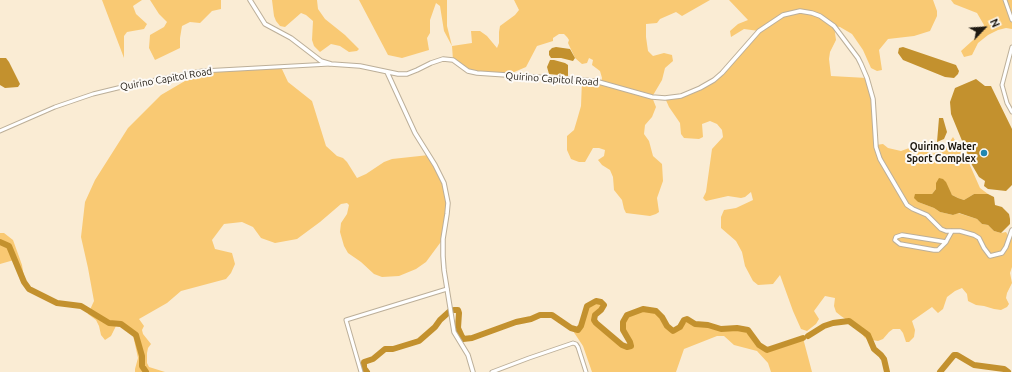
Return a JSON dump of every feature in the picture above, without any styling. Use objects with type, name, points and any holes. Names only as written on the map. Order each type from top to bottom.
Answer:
[{"type":"street","points":[[250,0],[265,24],[291,38],[321,61],[331,64]]},
{"type":"street","points":[[1005,0],[1012,20]]},
{"type":"street","name":"Quirino Capitol Road","points":[[0,131],[59,105],[93,94],[130,85],[202,71],[331,64],[360,66],[398,74],[407,74],[431,62],[443,59],[453,60],[468,71],[477,74],[595,81],[652,97],[665,98],[681,96],[714,80],[759,31],[783,16],[800,11],[820,16],[834,26],[858,58],[867,78],[873,99],[876,147],[880,159],[907,205],[927,215],[941,229],[946,231],[967,233],[979,238],[990,256],[1002,253],[1006,247],[1012,230]]},
{"type":"street","points":[[1012,47],[1002,85],[1007,103],[1012,112]]},
{"type":"street","points":[[387,72],[415,133],[435,165],[444,183],[448,208],[442,256],[447,289],[454,332],[468,355],[473,372]]},
{"type":"street","points":[[946,242],[908,235],[896,237],[895,240],[900,244],[934,250],[940,248],[946,242],[952,231]]},
{"type":"street","points":[[361,372],[346,320],[447,289]]},
{"type":"street","points":[[492,372],[573,343],[578,347],[586,372]]},
{"type":"shaded area","points":[[102,0],[142,0],[133,6],[136,14],[147,24],[144,29],[127,32],[124,36],[124,58]]},
{"type":"shaded area","points":[[150,0],[221,0],[221,9],[212,11],[200,23],[190,22],[182,26],[180,48],[155,60],[149,48],[150,35],[164,27],[167,22],[159,14]]},
{"type":"shaded area","points":[[272,0],[317,0],[318,9],[325,19],[345,35],[359,49],[357,51],[349,52],[340,46],[331,44],[320,52],[314,46],[312,40],[313,21],[301,13],[285,27],[280,26],[274,16]]},
{"type":"shaded area","points":[[359,0],[447,0],[447,26],[452,46],[444,31],[440,6],[436,3],[430,20],[430,33],[427,38],[429,50],[402,58],[388,55]]},
{"type":"shaded area","points":[[514,0],[710,0],[682,16],[676,12],[660,19],[657,23],[646,24],[648,51],[653,56],[664,53],[672,55],[673,61],[665,68],[662,80],[652,97],[656,107],[652,117],[645,125],[644,134],[649,141],[653,156],[662,164],[663,181],[657,198],[659,212],[650,216],[626,213],[622,200],[614,190],[613,177],[610,170],[602,165],[598,160],[604,156],[605,150],[593,148],[585,162],[579,162],[571,159],[567,150],[567,136],[574,130],[581,106],[582,80],[601,82],[602,78],[600,71],[592,65],[593,60],[589,58],[587,63],[582,64],[575,58],[568,43],[569,40],[564,34],[559,34],[553,38],[553,41],[537,46],[526,67],[512,73],[487,75],[468,71],[453,60],[452,46],[472,43],[471,31],[480,31],[487,36],[497,48],[499,43],[500,26],[515,15],[519,10]]},
{"type":"shaded area","points":[[729,0],[933,0],[937,11],[937,16],[930,31],[914,36],[888,39],[879,50],[882,70],[877,71],[871,68],[863,50],[852,34],[840,27],[834,26],[836,40],[830,52],[829,59],[831,76],[867,78],[873,99],[876,145],[883,144],[888,148],[901,151],[912,147],[920,147],[932,154],[944,150],[953,137],[969,163],[980,188],[988,194],[974,194],[964,200],[952,195],[945,182],[936,183],[936,189],[932,194],[915,194],[918,202],[940,212],[953,215],[958,213],[977,219],[982,224],[988,225],[994,231],[1001,233],[1006,232],[1009,237],[1012,237],[1012,267],[1010,273],[1012,283],[1007,293],[1006,298],[1009,304],[1007,307],[1001,310],[976,305],[968,301],[967,294],[962,288],[947,297],[943,309],[938,313],[932,307],[912,321],[915,330],[914,337],[909,342],[906,342],[900,329],[893,329],[883,339],[878,341],[865,338],[857,327],[836,312],[834,306],[835,298],[825,296],[814,311],[819,319],[816,324],[807,331],[801,329],[780,275],[773,284],[758,285],[753,281],[745,266],[742,252],[736,241],[721,228],[721,217],[724,210],[736,208],[753,200],[751,192],[745,197],[741,198],[728,196],[706,201],[703,198],[706,192],[712,149],[723,137],[722,130],[717,124],[710,121],[702,124],[703,137],[699,139],[684,138],[681,134],[680,123],[669,107],[665,98],[681,96],[714,80],[759,31],[744,29],[731,37],[730,31],[738,24],[748,20]]},
{"type":"shaded area","points":[[951,0],[1012,0],[1012,29],[1006,28],[998,30],[988,35],[978,43],[972,55],[964,57],[961,51],[982,32],[984,25],[977,13],[954,4]]},
{"type":"shaded area","points":[[556,47],[570,49],[575,58],[573,61],[561,58],[551,58],[549,51]]},
{"type":"shaded area","points":[[903,47],[956,65],[959,71],[958,74],[954,78],[945,77],[903,60],[898,53],[899,48]]},
{"type":"shaded area","points":[[0,58],[6,58],[9,62],[20,84],[18,87],[5,88],[0,85]]},
{"type":"shaded area","points":[[550,60],[568,65],[568,76],[549,74],[547,67]]},
{"type":"shaded area","points":[[281,67],[288,82],[312,101],[326,146],[337,156],[343,158],[347,162],[357,178],[392,159],[429,155],[440,173],[448,203],[443,239],[426,262],[416,269],[399,276],[382,277],[374,274],[348,253],[344,246],[340,232],[341,223],[347,214],[349,205],[347,203],[341,204],[297,239],[275,243],[261,238],[253,227],[242,222],[224,224],[212,240],[215,249],[232,253],[235,264],[231,273],[226,279],[181,291],[167,303],[139,319],[144,326],[142,330],[143,334],[151,344],[148,348],[147,363],[149,367],[165,372],[135,372],[138,358],[133,335],[125,327],[116,326],[111,336],[105,340],[101,335],[96,320],[88,314],[94,301],[81,237],[85,202],[95,180],[128,128],[161,95],[202,71]]},
{"type":"shaded area","points":[[976,79],[985,86],[991,86],[1012,129],[1012,185],[1006,191],[988,189],[984,186],[985,181],[979,177],[972,165],[951,114],[950,102],[955,88]]},
{"type":"shaded area","points":[[939,118],[943,118],[947,132],[944,139],[937,142]]},
{"type":"shaded area","points":[[939,178],[946,182],[952,195],[958,198],[964,200],[974,194],[988,194],[994,197],[995,205],[1002,207],[1009,214],[1010,224],[1001,233],[994,231],[988,225],[982,224],[977,219],[959,213],[953,215],[940,212],[918,202],[914,198],[915,194],[932,194],[936,189],[936,183]]},
{"type":"shaded area","points":[[0,233],[4,233],[13,240],[22,265],[24,277],[14,260],[0,264]]},
{"type":"shaded area","points":[[596,301],[601,302],[604,305],[595,315],[594,320],[596,323],[622,345],[627,347],[630,346],[630,342],[623,330],[623,322],[627,315],[643,309],[656,311],[667,327],[673,331],[680,327],[684,320],[687,319],[695,324],[708,325],[722,329],[748,330],[759,345],[767,350],[803,338],[812,372],[771,372],[768,363],[757,351],[734,345],[724,336],[717,336],[684,349],[676,372],[592,372],[583,346],[571,328],[578,329],[581,326],[587,306]]},
{"type":"waterway","points":[[0,242],[9,246],[24,282],[29,289],[57,303],[81,306],[109,323],[121,324],[136,335],[142,356],[142,366],[146,372]]},
{"type":"waterway","points":[[454,310],[458,310],[459,313],[458,328],[463,339],[472,338],[540,315],[552,315],[571,328],[578,330],[581,326],[587,306],[596,301],[601,302],[604,305],[595,315],[594,320],[596,323],[622,345],[627,347],[631,346],[623,330],[623,322],[627,315],[643,309],[656,311],[662,317],[667,326],[673,331],[680,327],[684,320],[687,319],[695,324],[708,325],[721,329],[737,328],[748,330],[759,345],[767,350],[803,338]]},
{"type":"waterway","points":[[367,372],[364,368],[364,362],[373,359],[385,349],[393,349],[419,341],[450,311]]},
{"type":"waterway","points":[[808,336],[824,326],[849,321],[868,335],[874,349],[884,359],[887,372]]},
{"type":"waterway","points":[[940,372],[954,355],[957,355],[974,365],[1004,369],[1008,372]]},
{"type":"place","name":"Quirino Water Sport Complex","points":[[984,153]]}]
